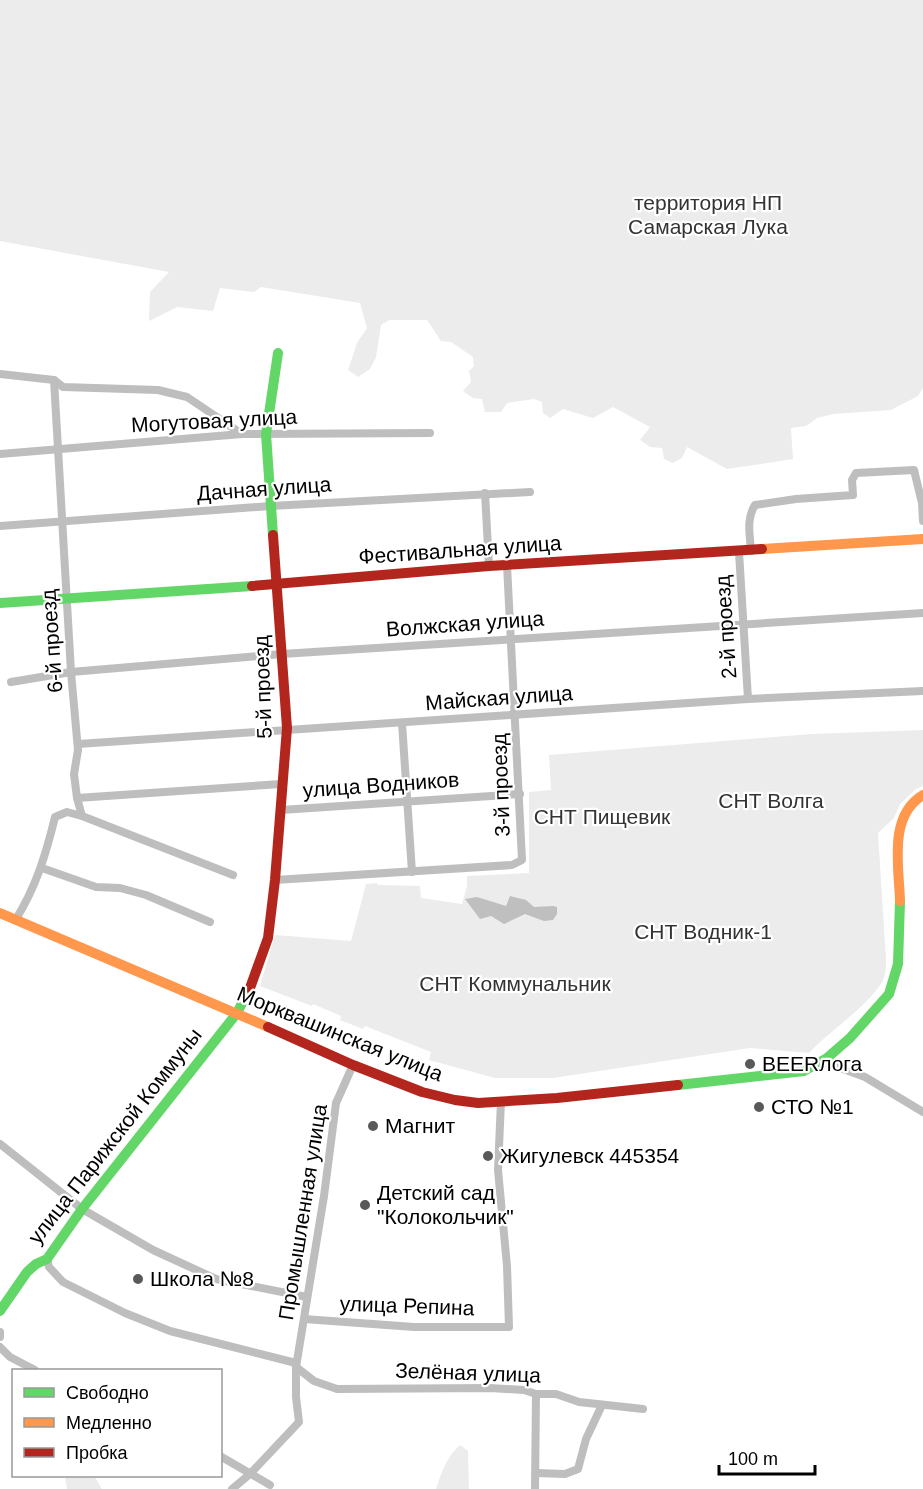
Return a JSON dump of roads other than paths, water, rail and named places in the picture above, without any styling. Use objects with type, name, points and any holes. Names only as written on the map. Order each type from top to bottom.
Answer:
[{"type":"street","name":"5-й проезд","points":[[237,1013],[255,978],[268,938],[287,728],[266,434],[278,353]]},
{"type":"street","points":[[0,374],[54,380],[63,387],[158,390],[187,397],[242,434]]},
{"type":"street","name":"6-й проезд","points":[[54,380],[71,672],[78,744],[74,774],[82,816]]},
{"type":"street","name":"Могутовая улица","points":[[0,454],[242,434],[430,433]]},
{"type":"street","points":[[751,551],[749,522],[755,505],[796,499],[853,495],[852,480],[856,474],[866,472],[914,470],[922,503],[923,521]]},
{"type":"street","name":"Дачная улица","points":[[0,526],[271,506],[530,492]]},
{"type":"street","points":[[485,493],[489,566]]},
{"type":"street","name":"Фестивальная улица","points":[[0,603],[277,584],[489,566],[923,539]]},
{"type":"street","name":"2-й проезд","points":[[739,552],[748,699]]},
{"type":"street","name":"3-й проезд","points":[[412,872],[512,865],[522,860],[507,565]]},
{"type":"street","name":"Волжская улица","points":[[11,682],[71,672],[282,654],[923,613]]},
{"type":"street","name":"Майская улица","points":[[78,744],[287,728],[402,723],[748,699],[923,691]]},
{"type":"street","points":[[275,880],[412,872],[402,723]]},
{"type":"street","name":"улица Водников","points":[[77,798],[281,784]]},
{"type":"street","name":"улица Водников","points":[[281,810],[520,794]]},
{"type":"street","name":"Морквашинская улица","points":[[0,913],[237,1013],[353,1065],[422,1092],[444,1098],[478,1103],[556,1098],[804,1071],[824,1062],[890,994],[897,974],[900,931],[899,842],[901,823],[914,800],[923,795]]},
{"type":"street","points":[[16,919],[42,868],[55,817],[67,812],[233,875]]},
{"type":"street","points":[[42,868],[96,887],[120,888],[146,895],[210,922]]},
{"type":"street","name":"улица Парижской Коммуны","points":[[0,1311],[27,1272],[46,1259],[82,1209],[237,1013]]},
{"type":"street","points":[[824,1062],[865,1077],[923,1112]]},
{"type":"street","name":"Промышленная улица","points":[[232,1489],[299,1422],[296,1365],[336,1103],[353,1065]]},
{"type":"street","name":"улица Репина","points":[[304,1318],[414,1327],[509,1327],[507,1266],[498,1170],[501,1101]]},
{"type":"street","points":[[0,1144],[82,1209],[153,1250],[216,1279],[307,1297]]},
{"type":"street","points":[[46,1259],[49,1267],[63,1282],[124,1313],[170,1331],[296,1365]]},
{"type":"street","points":[[0,1347],[10,1357],[31,1369]]},
{"type":"street","name":"Зелёная улица","points":[[296,1365],[314,1381],[337,1389],[490,1388],[524,1390],[536,1394],[556,1394],[579,1402],[643,1409]]},
{"type":"street","points":[[535,1489],[536,1394]]},
{"type":"street","points":[[536,1473],[566,1474],[578,1469],[585,1439],[602,1405]]},
{"type":"street","points":[[222,1457],[270,1485]]},
{"type":"place","name":"BEERлога","points":[[750,1064]]},
{"type":"place","name":"СТО №1","points":[[759,1107]]},
{"type":"place","name":"Магнит","points":[[373,1126]]},
{"type":"place","name":"Жигулевск 445354","points":[[488,1156]]},
{"type":"place","name":"Детский сад \"Колокольчик\"","points":[[365,1205]]},
{"type":"place","name":"Школа №8","points":[[138,1279]]},
{"type":"park label","name":"территория НП Самарская Лука","points":[[708,215]]},
{"type":"park label","name":"СНТ Волга","points":[[771,801]]},
{"type":"park label","name":"СНТ Пищевик","points":[[602,817]]},
{"type":"park label","name":"СНТ Водник-1","points":[[703,932]]},
{"type":"park label","name":"СНТ Коммунальник","points":[[515,984]]}]
